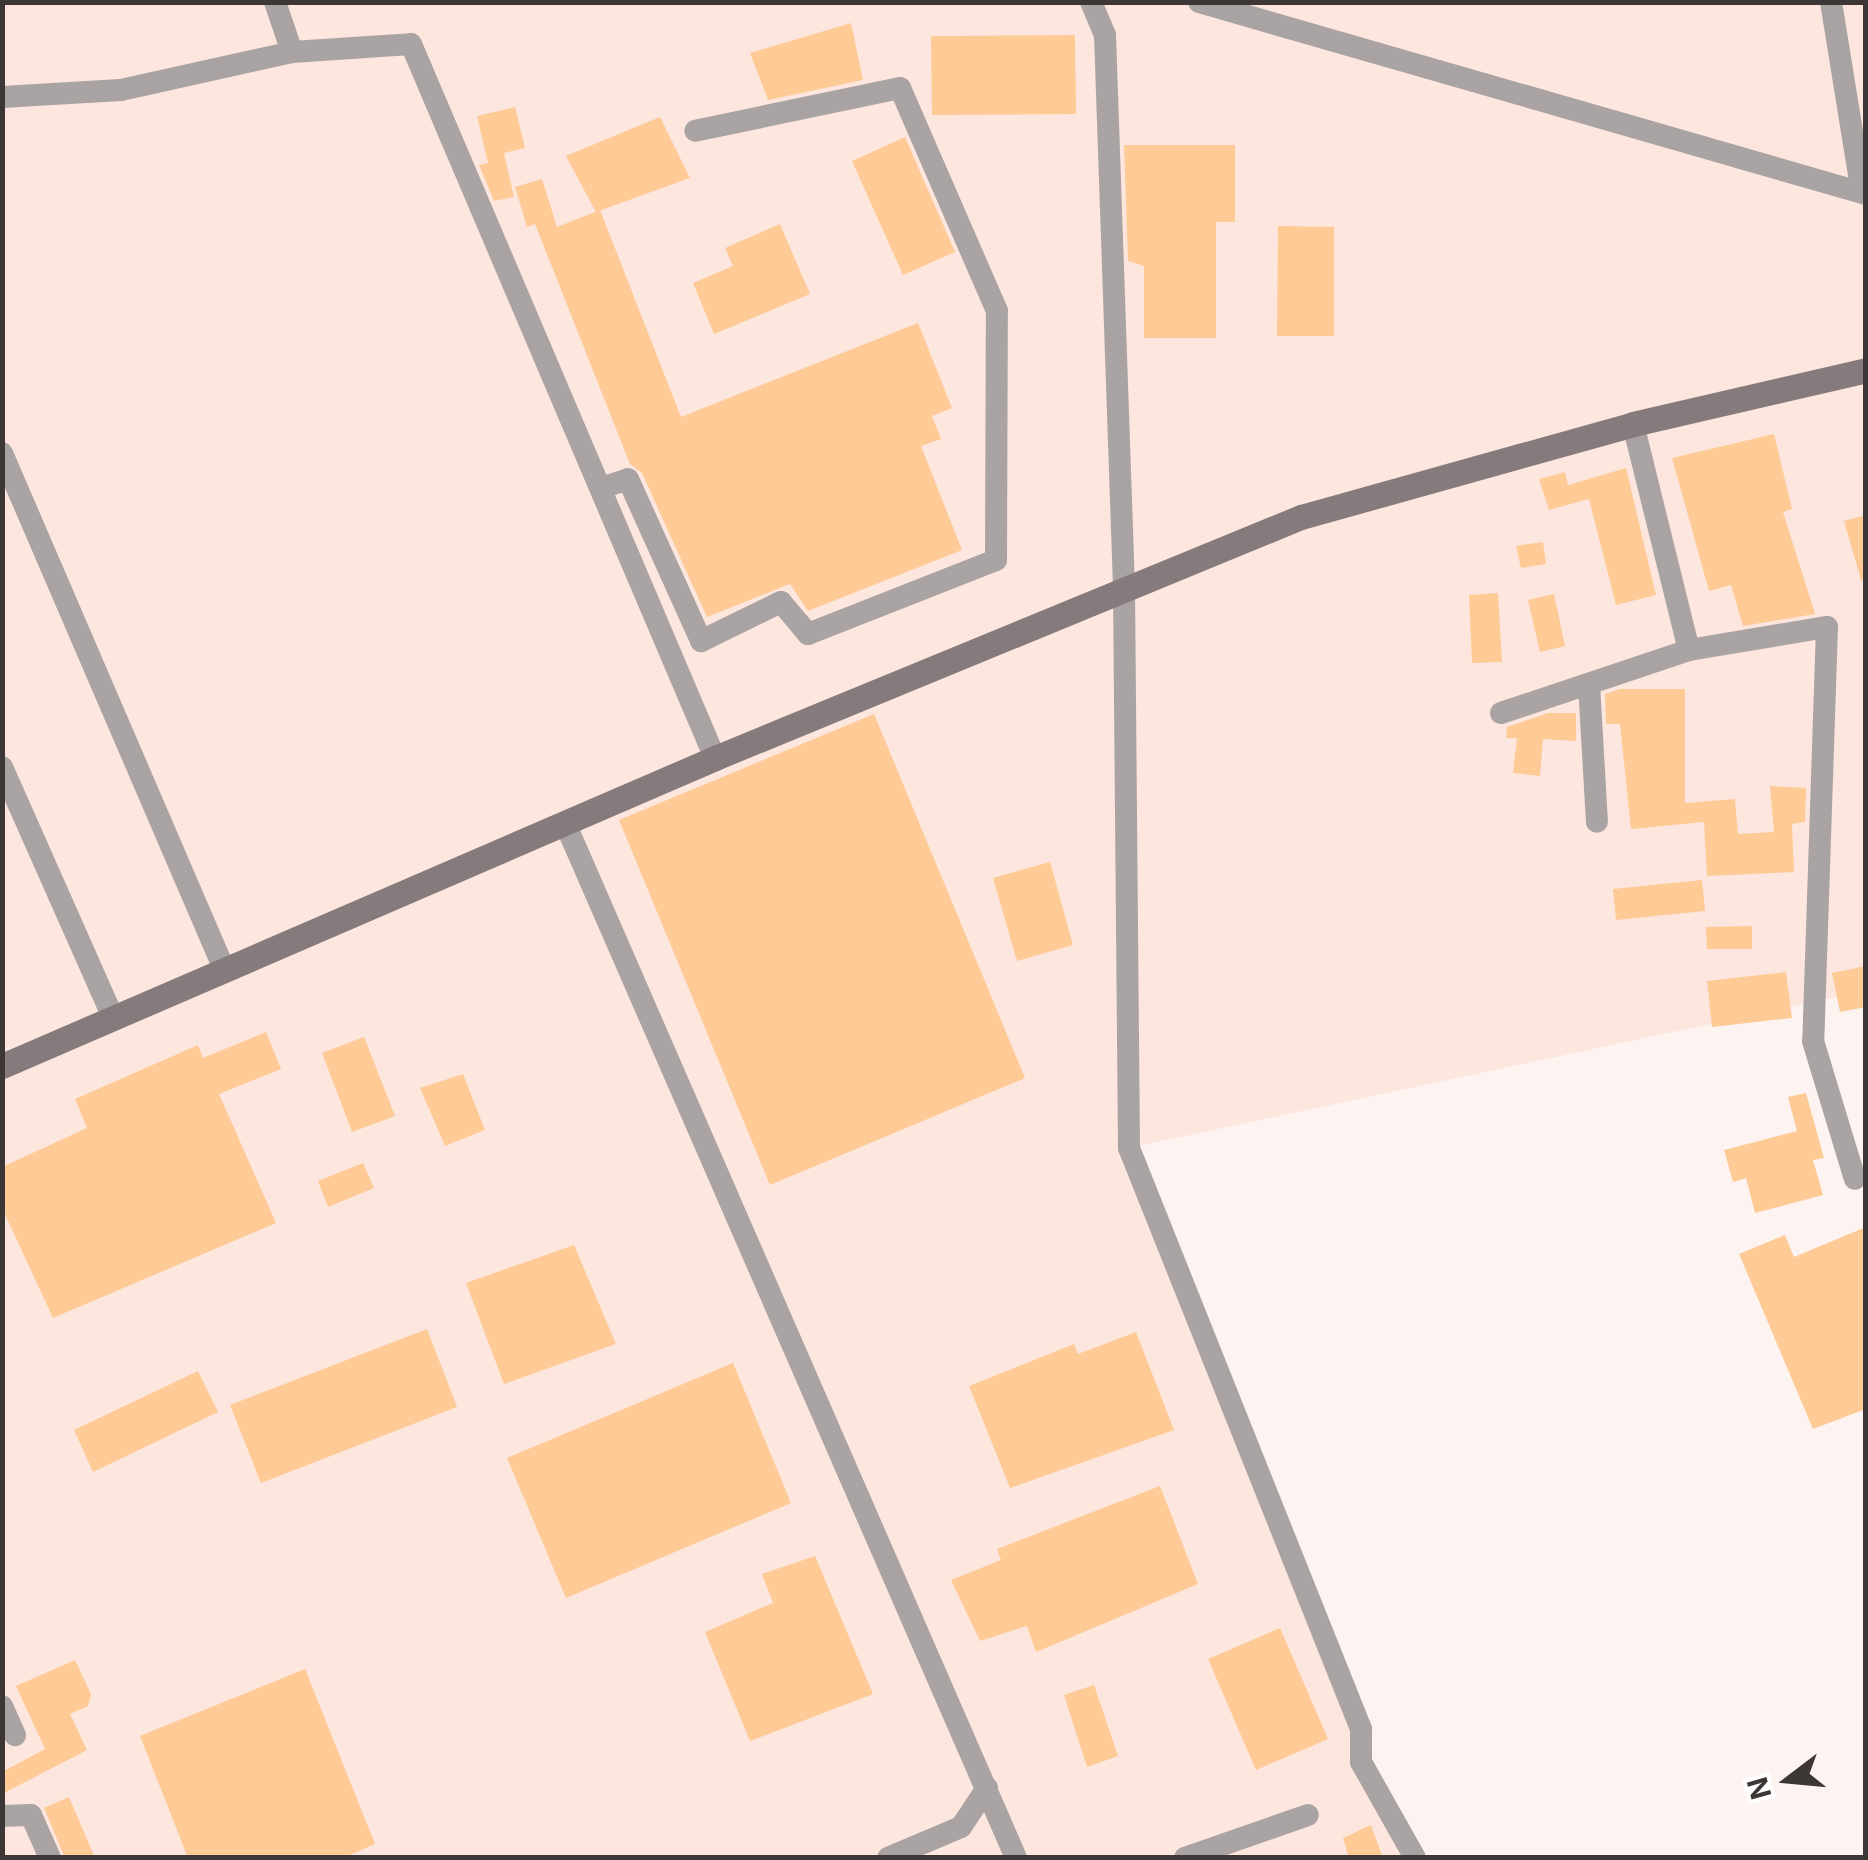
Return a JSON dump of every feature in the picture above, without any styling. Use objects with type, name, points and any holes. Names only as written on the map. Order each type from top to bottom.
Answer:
[{"type":"main road","points":[[2,1066],[714,758],[1301,516],[1633,424],[1866,370]]},
{"type":"street","points":[[275,2],[292,52]]},
{"type":"street","points":[[1091,2],[1104,35],[1124,588],[1129,1148],[1360,1729],[1361,1762],[1415,1858]]},
{"type":"street","points":[[1202,3],[1864,193],[1831,2]]},
{"type":"street","points":[[2,96],[121,90],[292,52],[411,44],[714,758]]},
{"type":"street","points":[[601,488],[628,479],[701,641],[781,602],[808,634],[996,560],[996,311],[900,88],[694,131]]},
{"type":"street","points":[[1633,424],[1689,650]]},
{"type":"street","points":[[2,453],[224,971]]},
{"type":"street","points":[[1500,713],[1689,650],[1826,627],[1814,1041],[1855,1180]]},
{"type":"street","points":[[1589,684],[1597,822]]},
{"type":"street","points":[[2,767],[113,1018]]},
{"type":"street","points":[[565,823],[1016,1858]]},
{"type":"street","points":[[2,1706],[14,1735]]},
{"type":"street","points":[[888,1858],[961,1826],[987,1788]]},
{"type":"street","points":[[2,1816],[31,1815],[50,1858]]},
{"type":"street","points":[[1185,1858],[1308,1815]]},
{"type":"shaded area","points":[[3,3],[1865,3],[1865,991],[1129,1148],[1361,1729],[1361,1762],[1415,1857],[3,1858]]},
{"type":"building","points":[[851,23],[863,80],[768,100],[750,53]]},
{"type":"building","points":[[1075,35],[1076,114],[932,115],[931,36]]},
{"type":"building","points":[[515,107],[525,148],[504,153],[514,197],[494,201],[479,165],[488,163],[477,116]]},
{"type":"building","points":[[660,117],[690,178],[596,212],[566,156]]},
{"type":"building","points":[[905,137],[955,252],[903,275],[852,161]]},
{"type":"building","points":[[1124,145],[1235,145],[1235,222],[1216,222],[1216,338],[1144,338],[1144,266],[1128,261]]},
{"type":"building","points":[[542,179],[557,227],[600,210],[681,417],[918,323],[952,408],[932,416],[941,439],[921,446],[962,550],[808,611],[790,584],[707,617],[642,473],[630,464],[535,224],[527,227],[515,187]]},
{"type":"building","points":[[780,224],[810,294],[714,334],[693,283],[733,266],[725,248]]},
{"type":"building","points":[[1278,226],[1334,227],[1334,336],[1277,336]]},
{"type":"building","points":[[1774,434],[1792,509],[1783,512],[1815,614],[1743,626],[1731,585],[1709,591],[1672,458]]},
{"type":"building","points":[[1626,468],[1656,595],[1616,605],[1589,499],[1549,510],[1539,479],[1565,472],[1568,485]]},
{"type":"building","points":[[1866,515],[1866,579],[1861,580],[1844,521]]},
{"type":"building","points":[[1543,542],[1546,564],[1521,568],[1516,546]]},
{"type":"building","points":[[1498,593],[1502,662],[1472,663],[1469,595]]},
{"type":"building","points":[[1554,594],[1565,646],[1540,652],[1528,600]]},
{"type":"building","points":[[1620,689],[1685,689],[1685,803],[1735,799],[1738,834],[1774,832],[1770,786],[1806,788],[1805,822],[1792,824],[1794,872],[1707,876],[1704,822],[1631,829],[1620,724],[1606,724],[1605,694]]},
{"type":"building","points":[[1548,713],[1576,713],[1576,741],[1543,739],[1540,776],[1513,773],[1517,738],[1506,738],[1507,727]]},
{"type":"building","points":[[874,714],[1025,1078],[770,1185],[619,820]]},
{"type":"building","points":[[1050,862],[1073,945],[1017,961],[993,878]]},
{"type":"building","points":[[1702,880],[1705,911],[1616,920],[1613,889]]},
{"type":"building","points":[[1752,926],[1752,949],[1707,949],[1706,927]]},
{"type":"building","points":[[1866,966],[1866,1007],[1840,1012],[1832,973]]},
{"type":"building","points":[[1786,972],[1792,1018],[1712,1027],[1707,981]]},
{"type":"building","points":[[266,1032],[281,1069],[219,1094],[276,1223],[53,1318],[2,1208],[2,1167],[87,1128],[75,1099],[198,1045],[203,1058]]},
{"type":"building","points":[[364,1037],[395,1116],[352,1132],[322,1053]]},
{"type":"building","points":[[463,1074],[485,1130],[445,1146],[420,1088]]},
{"type":"building","points":[[1806,1093],[1824,1158],[1813,1160],[1823,1195],[1755,1213],[1746,1178],[1733,1182],[1724,1150],[1797,1131],[1788,1097]]},
{"type":"building","points":[[363,1163],[374,1188],[328,1207],[318,1181]]},
{"type":"building","points":[[1866,1227],[1866,1409],[1813,1429],[1739,1254],[1785,1235],[1794,1257]]},
{"type":"building","points":[[574,1245],[616,1344],[504,1384],[466,1283]]},
{"type":"building","points":[[427,1329],[457,1407],[261,1483],[230,1405]]},
{"type":"building","points":[[1136,1332],[1174,1430],[1010,1488],[969,1386],[1074,1344],[1078,1354]]},
{"type":"building","points":[[733,1363],[791,1503],[566,1598],[507,1458]]},
{"type":"building","points":[[198,1371],[218,1412],[93,1472],[74,1430]]},
{"type":"building","points":[[1160,1486],[1198,1584],[1036,1652],[1027,1626],[980,1641],[951,1580],[1001,1560],[997,1549]]},
{"type":"building","points":[[815,1556],[873,1694],[750,1741],[705,1632],[773,1603],[762,1574]]},
{"type":"building","points":[[1280,1628],[1328,1739],[1256,1770],[1208,1659]]},
{"type":"building","points":[[75,1660],[91,1694],[88,1706],[70,1714],[87,1750],[2,1794],[2,1772],[45,1749],[16,1686]]},
{"type":"building","points":[[305,1669],[375,1844],[343,1858],[188,1858],[140,1736]]},
{"type":"building","points":[[1094,1685],[1118,1756],[1087,1767],[1064,1695]]},
{"type":"building","points":[[69,1797],[95,1858],[65,1858],[44,1808]]},
{"type":"building","points":[[1371,1825],[1383,1858],[1349,1858],[1343,1838]]}]
